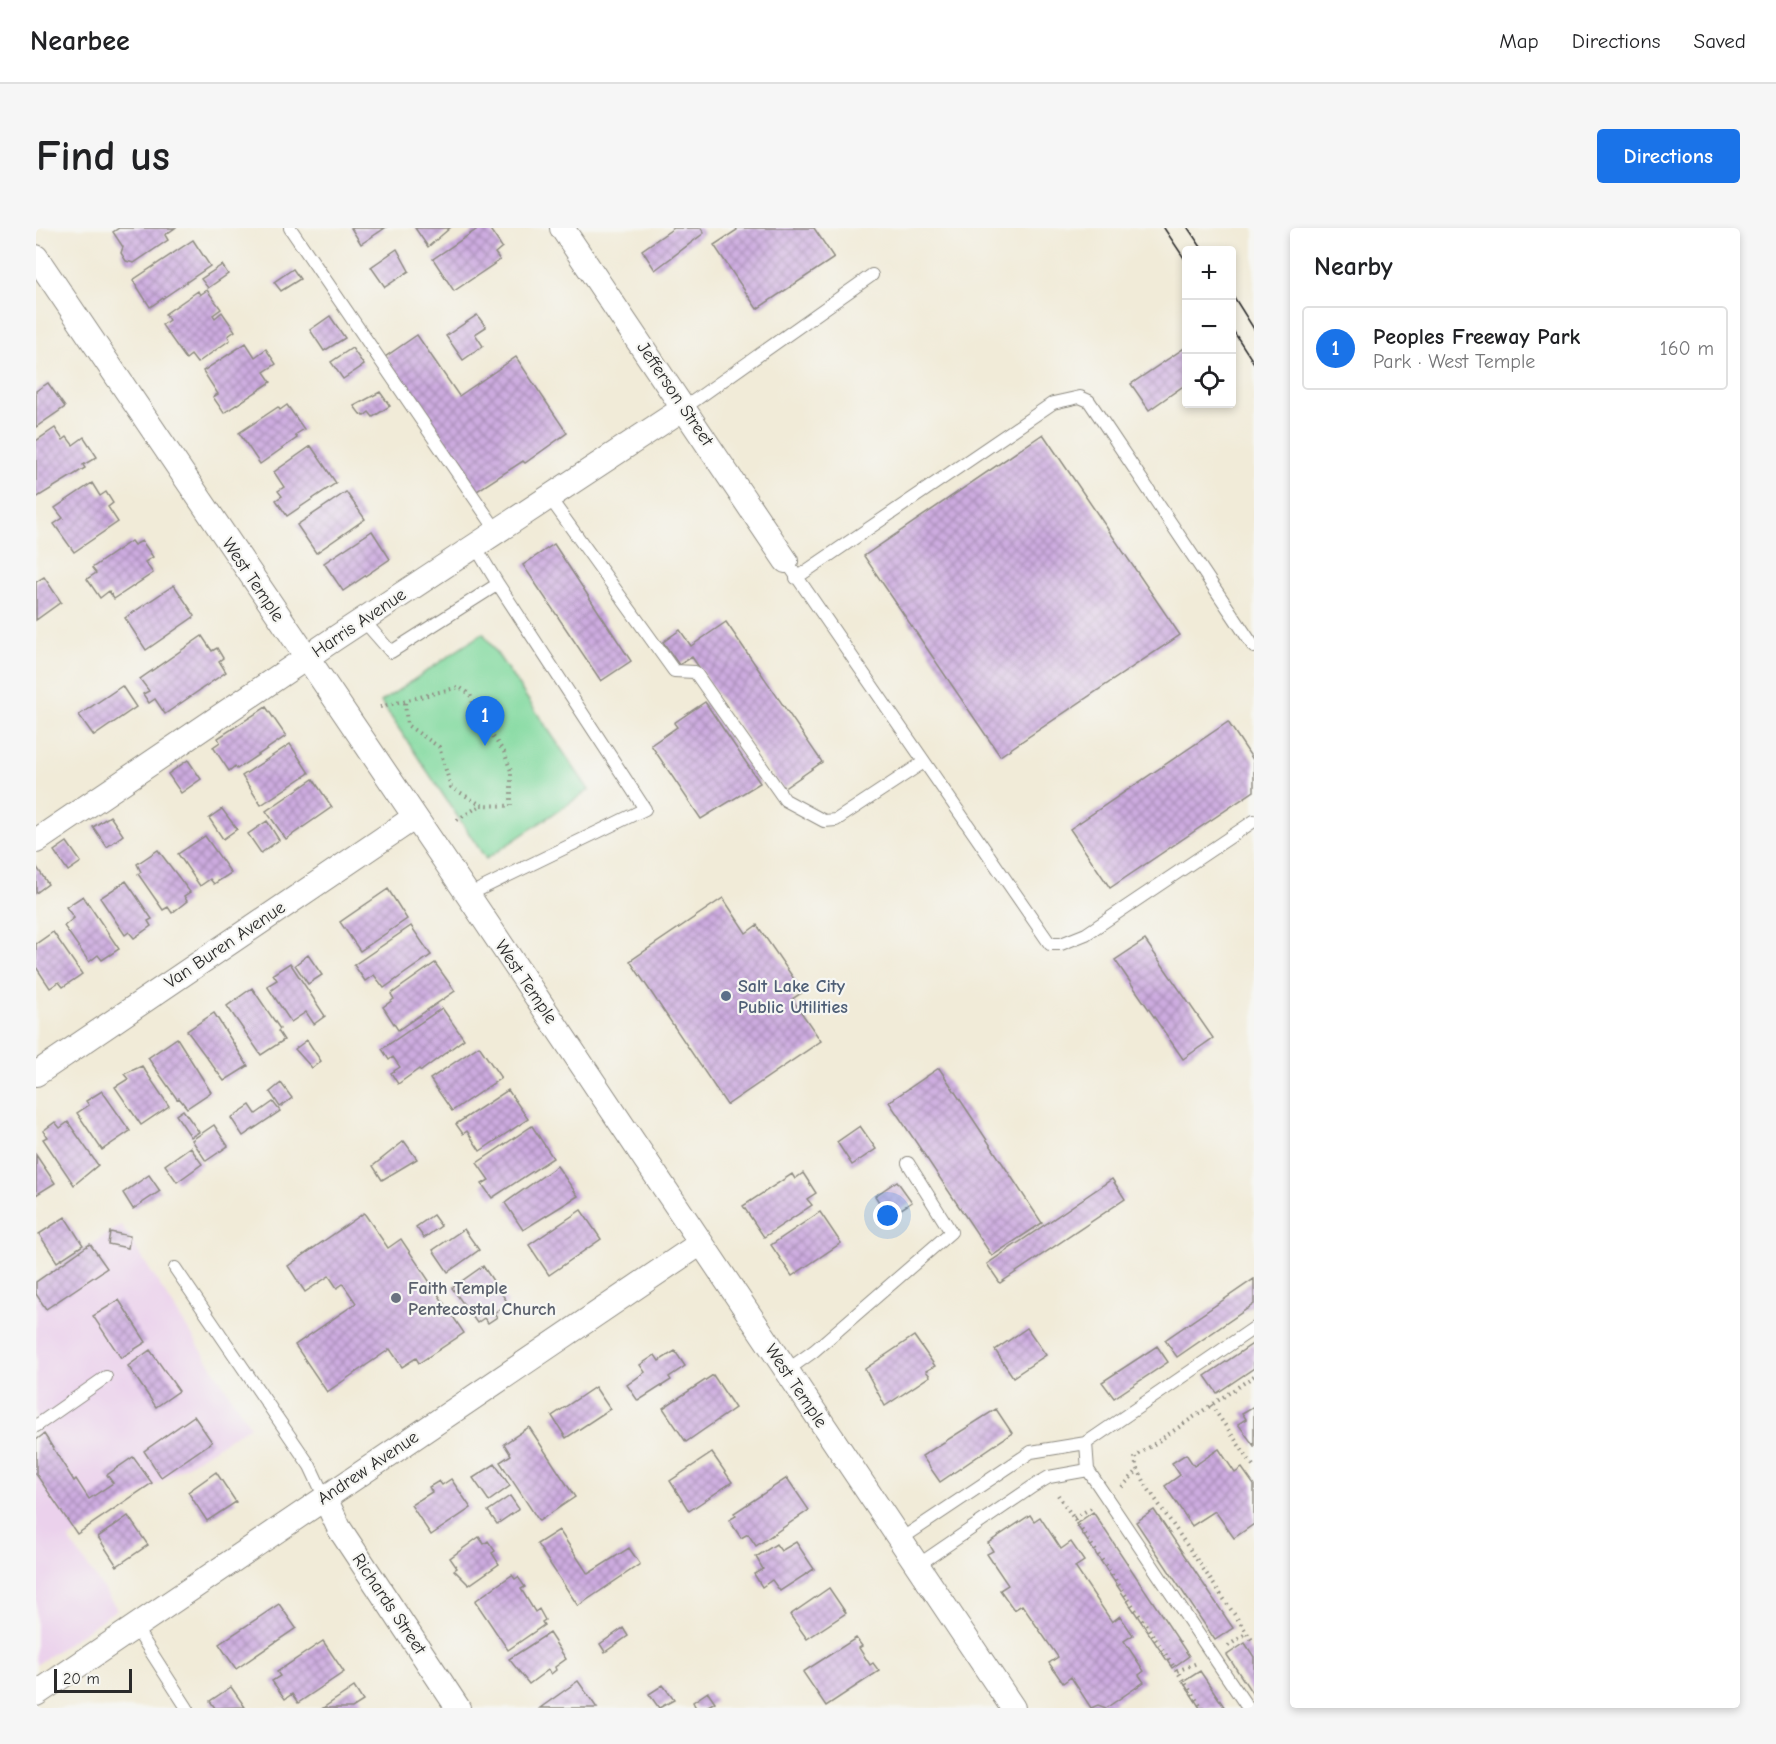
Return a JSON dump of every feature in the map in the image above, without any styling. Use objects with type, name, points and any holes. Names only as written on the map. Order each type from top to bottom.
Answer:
[{"type":"street","name":"Jefferson Street","points":[[562,228],[791,570]]},
{"type":"street","name":"West Temple","points":[[36,257],[468,895],[1013,1708]]},
{"type":"street","name":"Harris Avenue","points":[[36,841],[306,658],[684,408]]},
{"type":"street","name":"Van Buren Avenue","points":[[36,1074],[415,817]]},
{"type":"street","name":"Andrew Avenue","points":[[36,1694],[701,1243]]},
{"type":"street","name":"Richards Street","points":[[325,1498],[339,1528],[458,1708]]},
{"type":"lane","points":[[290,228],[497,531]]},
{"type":"lane","points":[[684,408],[872,274]]},
{"type":"lane","points":[[1254,647],[1089,401],[1080,398],[1053,404],[791,570],[1050,944],[1061,944],[1086,934],[1254,821]]},
{"type":"lane","points":[[549,497],[674,672],[695,672],[785,800],[824,821],[836,820],[924,762]]},
{"type":"lane","points":[[468,895],[645,809],[475,546]]},
{"type":"lane","points":[[363,620],[391,652],[498,584]]},
{"type":"lane","points":[[786,1371],[814,1351],[951,1232],[908,1163]]},
{"type":"lane","points":[[175,1268],[310,1466],[325,1498]]},
{"type":"lane","points":[[901,1539],[1031,1452],[1086,1443],[1254,1328]]},
{"type":"lane","points":[[36,1426],[106,1377]]},
{"type":"lane","points":[[1086,1443],[1088,1470],[1248,1708]]},
{"type":"lane","points":[[918,1565],[1032,1487],[1049,1478],[1088,1470]]},
{"type":"lane","points":[[135,1627],[187,1708]]},
{"type":"path","points":[[380,707],[459,687],[470,694],[476,713],[504,752],[512,771],[511,806],[481,805],[451,787],[439,747],[407,725],[405,702]]},
{"type":"path","points":[[457,820],[481,805]]},
{"type":"path","points":[[1254,1376],[1138,1454],[1135,1461],[1138,1470],[1254,1643]]},
{"type":"path","points":[[1211,1405],[1254,1467]]},
{"type":"path","points":[[1120,1488],[1138,1470]]},
{"type":"path","points":[[1052,1490],[1056,1491],[1202,1708]]},
{"type":"path","points":[[1074,1518],[1096,1505]]},
{"type":"path","points":[[1225,1648],[1247,1633]]},
{"type":"path","points":[[1177,1671],[1201,1662]]},
{"type":"shaded area","points":[[121,1225],[250,1426],[69,1539],[117,1609],[36,1665],[36,1282]]},
{"type":"green space","points":[[483,633],[589,790],[486,859],[381,702]]},
{"type":"building","points":[[119,228],[175,228],[165,235],[168,240],[134,263],[126,261],[121,253],[123,247],[113,232]]},
{"type":"building","points":[[351,228],[385,228],[361,244]]},
{"type":"building","points":[[415,228],[450,228],[428,247]]},
{"type":"building","points":[[479,228],[489,228],[502,247],[495,253],[500,260],[454,291],[433,259]]},
{"type":"building","points":[[674,228],[701,228],[704,233],[655,270],[642,250]]},
{"type":"building","points":[[736,228],[814,228],[834,258],[757,309],[714,245],[737,230]]},
{"type":"building","points":[[193,240],[210,266],[150,307],[133,280]]},
{"type":"building","points":[[397,249],[409,271],[385,287],[371,267]]},
{"type":"building","points":[[222,265],[228,274],[208,288],[201,279]]},
{"type":"building","points":[[293,269],[300,279],[281,291],[274,282]]},
{"type":"building","points":[[207,290],[221,309],[213,315],[215,318],[222,312],[235,331],[228,336],[230,340],[197,363],[191,355],[186,359],[162,325],[169,320],[165,314],[198,291],[200,295]]},
{"type":"building","points":[[477,315],[486,327],[475,334],[483,346],[463,360],[446,336]]},
{"type":"building","points":[[330,316],[345,338],[324,351],[310,330]]},
{"type":"building","points":[[417,335],[459,396],[516,357],[567,433],[525,463],[523,461],[477,491],[385,357]]},
{"type":"building","points":[[246,343],[255,357],[266,349],[276,364],[264,372],[271,382],[224,413],[213,397],[218,394],[203,371]]},
{"type":"building","points":[[352,348],[364,365],[343,379],[331,362]]},
{"type":"building","points":[[1182,350],[1182,387],[1149,410],[1131,384]]},
{"type":"building","points":[[48,383],[65,407],[36,427],[36,391]]},
{"type":"building","points":[[380,392],[390,406],[373,417],[369,412],[364,416],[360,414],[354,406]]},
{"type":"building","points":[[287,405],[304,429],[295,435],[297,438],[260,464],[239,433],[278,407],[280,410]]},
{"type":"building","points":[[55,428],[63,440],[67,437],[73,445],[84,437],[97,457],[83,465],[85,468],[36,498],[36,441]]},
{"type":"building","points":[[1043,434],[1180,635],[1000,756],[864,556]]},
{"type":"building","points":[[311,446],[336,483],[287,516],[276,500],[282,496],[278,491],[284,487],[274,472]]},
{"type":"building","points":[[92,483],[100,496],[106,492],[113,503],[108,507],[118,522],[74,552],[54,524],[63,518],[55,508]]},
{"type":"building","points":[[346,492],[365,519],[316,553],[297,525]]},
{"type":"building","points":[[372,531],[390,559],[343,591],[324,563]]},
{"type":"building","points":[[131,541],[134,545],[142,541],[153,557],[145,562],[153,573],[114,599],[109,591],[100,598],[87,579],[96,573],[92,568]]},
{"type":"building","points":[[554,544],[631,661],[601,681],[523,565]]},
{"type":"building","points":[[44,577],[61,602],[36,620],[36,582]]},
{"type":"building","points":[[174,585],[195,616],[146,650],[125,618]]},
{"type":"building","points":[[726,622],[822,762],[783,789],[692,657],[679,665],[663,642],[680,630],[691,646]]},
{"type":"building","points":[[202,636],[212,651],[217,648],[223,658],[219,661],[226,672],[165,714],[155,699],[149,703],[143,694],[149,691],[140,679]]},
{"type":"building","points":[[122,686],[136,707],[94,736],[79,715]]},
{"type":"building","points":[[705,702],[760,783],[701,819],[651,745],[677,727],[674,723]]},
{"type":"building","points":[[266,707],[286,736],[237,769],[235,766],[229,771],[213,747],[220,742],[218,738]]},
{"type":"building","points":[[1228,722],[1254,761],[1254,791],[1110,888],[1070,829]]},
{"type":"building","points":[[290,744],[309,773],[261,805],[242,776]]},
{"type":"building","points":[[188,760],[201,779],[181,793],[168,774]]},
{"type":"building","points":[[313,779],[332,807],[286,839],[266,811]]},
{"type":"building","points":[[222,809],[237,829],[223,839],[209,818]]},
{"type":"building","points":[[110,816],[123,835],[107,847],[93,827]]},
{"type":"building","points":[[267,821],[279,840],[261,853],[248,834]]},
{"type":"building","points":[[205,836],[231,873],[214,884],[210,879],[200,886],[178,854]]},
{"type":"building","points":[[67,842],[81,862],[68,871],[54,851]]},
{"type":"building","points":[[158,850],[190,892],[184,896],[187,901],[172,913],[168,907],[163,910],[138,874],[141,872],[137,864]]},
{"type":"building","points":[[36,866],[48,884],[36,893]]},
{"type":"building","points":[[126,881],[152,919],[148,921],[151,926],[134,938],[129,932],[125,935],[100,898]]},
{"type":"building","points":[[388,889],[407,919],[360,951],[340,922]]},
{"type":"building","points":[[83,896],[119,949],[102,960],[98,955],[89,962],[64,926],[74,918],[66,907]]},
{"type":"building","points":[[723,898],[746,933],[757,925],[803,992],[792,999],[821,1041],[727,1105],[630,961]]},
{"type":"building","points":[[411,926],[431,955],[384,988],[374,975],[365,981],[354,965]]},
{"type":"building","points":[[53,932],[82,974],[63,987],[59,982],[50,988],[36,967],[36,944]]},
{"type":"building","points":[[1145,940],[1213,1038],[1183,1059],[1115,960]]},
{"type":"building","points":[[308,955],[322,975],[308,984],[295,965]]},
{"type":"building","points":[[290,963],[325,1016],[314,1024],[306,1012],[291,1022],[267,986],[277,980],[273,974]]},
{"type":"building","points":[[435,963],[455,991],[398,1030],[383,1007],[394,999],[391,994]]},
{"type":"building","points":[[252,988],[280,1029],[278,1031],[284,1040],[261,1055],[227,1006]]},
{"type":"building","points":[[442,1008],[464,1039],[421,1071],[419,1069],[398,1084],[391,1073],[400,1067],[393,1057],[389,1060],[382,1049]]},
{"type":"building","points":[[214,1013],[248,1066],[224,1081],[187,1031]]},
{"type":"building","points":[[177,1038],[211,1092],[187,1108],[179,1098],[177,1099],[148,1058]]},
{"type":"building","points":[[307,1040],[321,1061],[312,1068],[295,1049]]},
{"type":"building","points":[[479,1046],[501,1078],[452,1111],[430,1079]]},
{"type":"building","points":[[142,1066],[169,1106],[141,1125],[115,1087],[128,1079],[124,1074]]},
{"type":"building","points":[[939,1068],[1042,1223],[992,1256],[889,1102]]},
{"type":"building","points":[[281,1083],[292,1098],[280,1107],[270,1092]]},
{"type":"building","points":[[508,1090],[528,1119],[480,1151],[467,1131],[463,1134],[456,1124]]},
{"type":"building","points":[[102,1091],[130,1131],[102,1150],[77,1113],[89,1105],[86,1101]]},
{"type":"building","points":[[273,1102],[280,1111],[243,1136],[231,1118],[250,1105],[256,1114]]},
{"type":"building","points":[[183,1110],[199,1132],[191,1137],[176,1115]]},
{"type":"building","points":[[55,1122],[60,1128],[68,1122],[98,1165],[74,1185],[43,1139],[47,1137],[43,1131]]},
{"type":"building","points":[[214,1125],[228,1146],[206,1161],[192,1140]]},
{"type":"building","points":[[532,1126],[553,1158],[492,1198],[482,1184],[489,1180],[477,1163]]},
{"type":"building","points":[[860,1126],[876,1149],[852,1165],[837,1142]]},
{"type":"building","points":[[404,1141],[417,1159],[382,1180],[373,1166]]},
{"type":"building","points":[[190,1147],[202,1164],[177,1182],[165,1165]]},
{"type":"building","points":[[36,1155],[55,1183],[36,1195]]},
{"type":"building","points":[[557,1166],[578,1196],[523,1230],[505,1203]]},
{"type":"building","points":[[803,1173],[816,1193],[807,1199],[812,1205],[764,1237],[743,1206],[792,1174],[795,1179]]},
{"type":"building","points":[[149,1175],[160,1191],[133,1209],[123,1193]]},
{"type":"building","points":[[1112,1179],[1125,1199],[1000,1283],[987,1264]]},
{"type":"building","points":[[897,1181],[912,1202],[889,1217],[875,1196]]},
{"type":"building","points":[[581,1210],[601,1239],[549,1275],[529,1245]]},
{"type":"building","points":[[820,1212],[841,1243],[792,1276],[771,1245]]},
{"type":"building","name":"Faith Temple Pentecostal Church","points":[[364,1213],[388,1248],[401,1239],[464,1333],[419,1363],[416,1358],[402,1367],[390,1349],[327,1392],[295,1345],[356,1303],[343,1284],[337,1288],[329,1276],[305,1292],[288,1266]]},
{"type":"building","points":[[433,1215],[441,1226],[424,1238],[416,1227]]},
{"type":"building","points":[[65,1217],[83,1245],[57,1262],[39,1234]]},
{"type":"building","points":[[464,1229],[479,1250],[448,1272],[433,1250]]},
{"type":"building","points":[[110,1232],[130,1236],[128,1248],[108,1244]]},
{"type":"building","points":[[90,1244],[107,1268],[46,1309],[36,1294],[36,1282]]},
{"type":"building","points":[[483,1266],[508,1303],[494,1313],[497,1317],[488,1323],[484,1318],[477,1323],[452,1288]]},
{"type":"building","points":[[1254,1279],[1254,1304],[1177,1357],[1165,1340]]},
{"type":"building","points":[[119,1300],[146,1342],[121,1358],[93,1316]]},
{"type":"building","points":[[1027,1328],[1046,1355],[1013,1377],[995,1350]]},
{"type":"building","points":[[914,1336],[935,1366],[926,1371],[930,1376],[885,1406],[865,1369]]},
{"type":"building","points":[[1254,1343],[1254,1368],[1217,1393],[1205,1376]]},
{"type":"building","points":[[1157,1346],[1168,1362],[1114,1398],[1102,1382]]},
{"type":"building","points":[[150,1350],[179,1391],[156,1407],[128,1366]]},
{"type":"building","points":[[675,1351],[685,1366],[669,1377],[671,1380],[638,1401],[627,1385],[645,1372],[640,1365],[655,1355],[659,1361]]},
{"type":"building","points":[[713,1375],[735,1408],[686,1442],[663,1408]]},
{"type":"building","points":[[595,1387],[610,1409],[566,1438],[552,1416]]},
{"type":"building","points":[[1254,1406],[1254,1446],[1238,1424],[1246,1419],[1242,1413]]},
{"type":"building","points":[[996,1409],[1012,1433],[940,1482],[922,1456]]},
{"type":"building","points":[[194,1416],[212,1442],[161,1477],[144,1451]]},
{"type":"building","points":[[529,1427],[575,1497],[539,1521],[500,1462],[511,1455],[504,1444]]},
{"type":"building","points":[[44,1434],[74,1481],[76,1479],[89,1499],[113,1483],[107,1475],[133,1457],[152,1483],[77,1534],[36,1474],[36,1440]]},
{"type":"building","points":[[1219,1449],[1235,1473],[1242,1468],[1254,1485],[1254,1524],[1234,1538],[1215,1511],[1192,1526],[1165,1486],[1180,1475],[1172,1463],[1186,1454],[1194,1466]]},
{"type":"building","points":[[712,1453],[732,1482],[689,1511],[670,1481]]},
{"type":"building","points":[[495,1464],[510,1486],[489,1501],[473,1478]]},
{"type":"building","points":[[216,1472],[236,1502],[207,1521],[188,1492]]},
{"type":"building","points":[[787,1478],[809,1510],[756,1546],[748,1534],[741,1538],[729,1520],[736,1516],[734,1513]]},
{"type":"building","points":[[451,1479],[471,1508],[431,1535],[411,1505],[432,1492],[429,1487],[439,1481],[442,1485]]},
{"type":"building","points":[[510,1496],[519,1509],[497,1524],[488,1511]]},
{"type":"building","points":[[1154,1510],[1233,1628],[1215,1640],[1136,1522]]},
{"type":"building","points":[[1093,1512],[1189,1656],[1172,1668],[1076,1524]]},
{"type":"building","points":[[1030,1515],[1034,1521],[1040,1517],[1061,1549],[1071,1542],[1084,1561],[1075,1567],[1112,1622],[1120,1616],[1133,1635],[1124,1641],[1144,1671],[1139,1675],[1144,1682],[1106,1708],[1098,1705],[1091,1708],[1071,1677],[1063,1683],[1049,1663],[1058,1657],[1022,1605],[1014,1610],[1000,1590],[1008,1585],[987,1554],[993,1551],[988,1543]]},
{"type":"building","points":[[128,1516],[148,1545],[117,1566],[98,1537]]},
{"type":"building","points":[[559,1530],[588,1574],[629,1548],[640,1564],[578,1606],[537,1544]]},
{"type":"building","points":[[479,1537],[484,1544],[488,1541],[495,1551],[492,1553],[499,1564],[469,1585],[454,1570],[457,1568],[450,1558]]},
{"type":"building","points":[[796,1542],[814,1569],[780,1591],[772,1580],[762,1587],[754,1574],[763,1569],[756,1557],[776,1544],[781,1551]]},
{"type":"building","points":[[512,1575],[515,1579],[518,1577],[525,1587],[521,1589],[535,1612],[539,1609],[545,1620],[542,1622],[544,1625],[508,1650],[475,1601]]},
{"type":"building","points":[[829,1588],[846,1613],[807,1639],[790,1615]]},
{"type":"building","points":[[279,1604],[296,1628],[236,1669],[219,1644]]},
{"type":"building","points":[[623,1628],[628,1636],[605,1652],[600,1644]]},
{"type":"building","points":[[549,1633],[566,1659],[555,1667],[556,1670],[551,1674],[548,1670],[529,1684],[509,1659]]},
{"type":"building","points":[[856,1638],[862,1646],[859,1648],[870,1665],[873,1663],[879,1671],[826,1706],[803,1672]]},
{"type":"building","points":[[323,1641],[344,1672],[298,1703],[292,1694],[285,1699],[272,1681],[280,1676],[277,1672]]},
{"type":"building","points":[[1245,1643],[1254,1657],[1254,1696],[1227,1655]]},
{"type":"building","points":[[1200,1671],[1225,1708],[1200,1708],[1183,1682]]},
{"type":"building","points":[[578,1681],[597,1708],[540,1708]]},
{"type":"building","points":[[663,1685],[674,1700],[659,1708],[649,1694]]},
{"type":"building","points":[[231,1687],[245,1707],[215,1708],[210,1701]]},
{"type":"building","points":[[354,1687],[363,1701],[352,1708],[323,1708]]},
{"type":"building","points":[[708,1692],[715,1702],[705,1708],[696,1708],[693,1702]]},
{"type":"tram line","points":[[1164,228],[1182,255]]},
{"type":"tram line","points":[[1188,228],[1200,246]]},
{"type":"tram line","points":[[1236,300],[1254,329]]},
{"type":"tram line","points":[[1236,335],[1254,363]]},
{"type":"place","name":"Peoples Freeway Park","points":[[485,746]]},
{"type":"place","name":"Salt Lake City Public Utilities","points":[[726,996]]},
{"type":"place","name":"Faith Temple Pentecostal Church","points":[[396,1298]]}]
